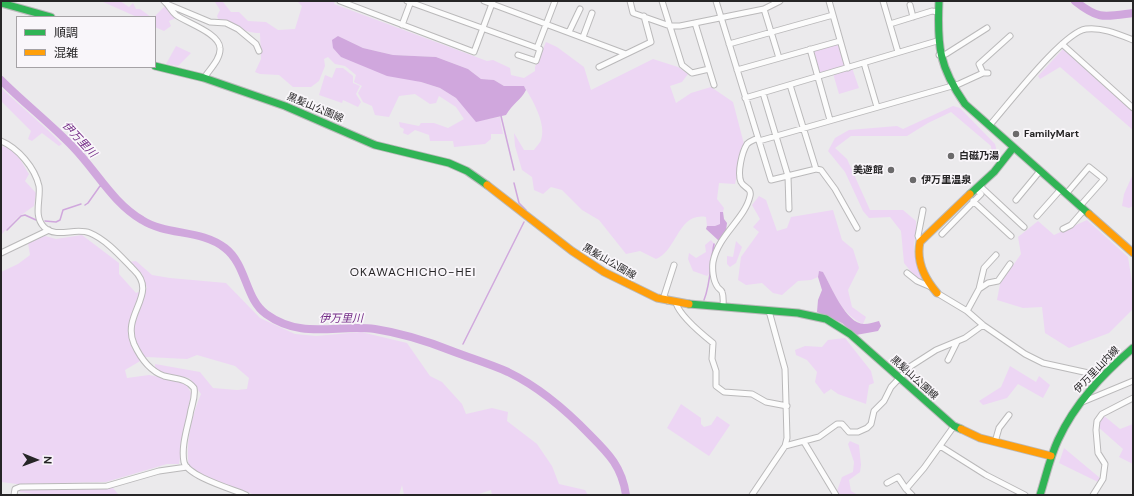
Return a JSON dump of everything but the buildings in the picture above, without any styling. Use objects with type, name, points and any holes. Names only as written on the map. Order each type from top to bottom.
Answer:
[{"type":"main road","points":[[939,1],[937,41],[939,56],[952,86],[965,104],[1133,253]]},
{"type":"main road","points":[[1,3],[47,16]]},
{"type":"main road","name":"黒髪山公園線","points":[[156,66],[204,78],[304,113],[375,146],[449,164],[467,171],[482,180],[572,251],[626,283],[657,298],[676,303],[809,314],[826,319],[850,334],[954,426],[980,438],[1052,456]]},
{"type":"main road","points":[[937,293],[931,287],[919,257],[918,248],[920,242],[994,172],[1013,148]]},
{"type":"main road","name":"伊万里山内線","points":[[1040,495],[1052,456],[1070,417],[1078,404],[1102,376],[1133,348]]},
{"type":"street","points":[[340,1],[474,52],[493,3]]},
{"type":"street","points":[[402,25],[409,1],[540,49],[536,61],[518,55]]},
{"type":"street","points":[[484,1],[493,3],[626,54]]},
{"type":"street","points":[[537,48],[555,1]]},
{"type":"street","points":[[630,1],[633,13],[670,26],[680,26],[721,18],[780,1]]},
{"type":"street","points":[[662,1],[682,65],[686,70],[694,73],[709,69]]},
{"type":"street","points":[[716,1],[771,180],[816,169],[821,170],[835,189],[857,228]]},
{"type":"street","points":[[829,1],[848,68]]},
{"type":"street","points":[[883,1],[898,52]]},
{"type":"street","points":[[166,2],[210,22],[226,22],[238,29],[256,44],[259,51]]},
{"type":"street","points":[[166,2],[177,16],[210,34],[218,43],[220,48],[218,57],[204,78]]},
{"type":"street","points":[[766,5],[771,32],[779,58]]},
{"type":"street","points":[[910,5],[913,17]]},
{"type":"street","points":[[569,32],[580,9]]},
{"type":"street","points":[[890,24],[932,11],[938,12]]},
{"type":"street","points":[[583,37],[592,13]]},
{"type":"street","points":[[729,44],[833,15]]},
{"type":"street","points":[[599,67],[651,42],[644,16]]},
{"type":"street","points":[[695,23],[714,85]]},
{"type":"street","points":[[939,56],[946,54],[987,28]]},
{"type":"street","points":[[989,126],[1062,44],[1073,34],[1085,29],[1097,29],[1116,33],[1133,40]]},
{"type":"street","points":[[723,307],[723,294],[717,287],[714,277],[713,262],[719,244],[748,204],[751,194],[749,189],[741,184],[739,176],[746,145],[750,141],[776,136],[952,86],[985,73],[979,64],[1010,36]]},
{"type":"street","points":[[737,70],[840,41]]},
{"type":"street","points":[[745,98],[937,41]]},
{"type":"street","points":[[1062,44],[1133,108]]},
{"type":"street","points":[[810,49],[830,120]]},
{"type":"street","points":[[864,62],[878,107]]},
{"type":"street","points":[[790,85],[816,169]]},
{"type":"street","points":[[763,93],[788,176],[789,209]]},
{"type":"street","points":[[1,141],[21,154],[36,177],[39,186],[39,220],[48,230],[61,233],[81,230],[90,233],[99,238],[136,272],[140,278],[142,285],[141,300],[131,322],[130,330],[140,357],[157,372],[184,380],[194,388],[195,398],[191,407],[184,452],[187,467]]},
{"type":"street","points":[[1037,216],[1089,167],[1104,180],[1071,225],[1063,229]]},
{"type":"street","points":[[1016,200],[1040,171]]},
{"type":"street","points":[[942,234],[980,194],[978,188]]},
{"type":"street","points":[[978,188],[1024,227]]},
{"type":"street","points":[[973,201],[1011,236]]},
{"type":"street","points":[[920,242],[918,236],[923,210]]},
{"type":"street","points":[[1,252],[48,230]]},
{"type":"street","points":[[967,311],[979,289],[984,268],[996,255]]},
{"type":"street","points":[[669,301],[664,296],[674,264]]},
{"type":"street","points":[[979,289],[988,283],[998,281],[1010,264]]},
{"type":"street","points":[[907,273],[916,281],[931,287]]},
{"type":"street","points":[[937,293],[967,311],[983,325],[1025,354],[1043,363],[1102,376]]},
{"type":"street","points":[[676,303],[681,311],[704,335],[714,343],[712,359],[716,370],[716,386],[724,392],[752,394],[766,402],[787,406]]},
{"type":"street","points":[[752,495],[785,446],[787,438],[785,369],[769,311]]},
{"type":"street","points":[[785,446],[819,437],[837,424],[842,424],[849,432],[858,432],[867,428],[870,424],[874,410],[884,401],[891,387],[911,366],[936,350],[965,338],[983,325]]},
{"type":"street","points":[[948,360],[957,342]]},
{"type":"street","points":[[1078,404],[1133,381]]},
{"type":"street","points":[[1093,495],[1103,479],[1105,464],[1098,453],[1096,430],[1097,421],[1102,414],[1133,398]]},
{"type":"street","points":[[995,442],[999,428],[1009,415]]},
{"type":"street","points":[[906,489],[924,468],[954,426]]},
{"type":"street","points":[[804,442],[836,495]]},
{"type":"street","points":[[940,446],[986,475],[1025,495]]},
{"type":"street","points":[[14,495],[15,489],[20,487],[107,486],[160,471],[187,467],[203,477],[246,495]]},
{"type":"street","points":[[888,483],[898,477],[912,495]]},
{"type":"shaded area","points":[[101,1],[120,1],[129,7],[133,3],[136,9],[140,9],[150,16],[135,16]]},
{"type":"shaded area","points":[[297,1],[335,1],[334,4],[487,61],[493,60],[510,68],[511,75],[524,78],[535,71],[535,67],[546,42],[557,47],[584,67],[591,90],[653,59],[678,67],[688,74],[682,82],[670,86],[676,103],[691,93],[711,87],[733,102],[744,144],[735,184],[719,183],[717,199],[724,208],[723,212],[720,212],[720,224],[715,226],[707,226],[706,217],[697,217],[689,220],[683,226],[669,248],[663,255],[656,259],[640,251],[626,254],[599,220],[582,210],[562,190],[551,187],[543,194],[534,190],[532,177],[522,170],[515,146],[514,133],[524,150],[534,150],[540,141],[542,134],[542,127],[538,112],[524,86],[504,86],[494,80],[481,79],[468,69],[436,57],[393,55],[363,48],[338,36],[341,57],[440,88],[456,98],[476,121],[500,117],[503,134],[491,134],[491,139],[485,144],[454,147],[453,141],[430,141],[429,135],[415,130],[408,135],[403,133],[404,129],[400,127],[399,122],[419,126],[421,123],[434,123],[448,128],[464,119],[456,107],[439,96],[436,103],[430,104],[415,94],[399,96],[389,117],[375,115],[372,106],[363,102],[358,93],[362,86],[354,82],[356,75],[345,66],[335,64],[328,57],[324,59],[325,66],[319,81],[311,87],[293,87],[279,75],[260,74],[255,72],[261,59],[260,33],[249,32],[232,26],[221,26],[217,16],[220,10],[215,2],[223,2],[231,12],[239,12],[248,21],[266,22],[278,30],[295,29],[302,6]]},
{"type":"shaded area","points":[[166,5],[176,18],[169,21],[171,26],[164,31],[156,27],[155,16]]},
{"type":"shaded area","points":[[338,36],[363,48],[393,55],[436,57],[468,69],[481,79],[494,80],[504,86],[524,86],[526,90],[506,115],[476,122],[456,98],[440,88],[421,82],[387,76],[341,57],[333,48],[332,40]]},
{"type":"shaded area","points":[[839,43],[847,69],[852,68],[859,88],[839,94],[832,70],[819,73],[812,51]]},
{"type":"shaded area","points":[[176,46],[191,53],[178,66],[166,64]]},
{"type":"shaded area","points":[[1063,49],[1133,112],[1133,130],[1060,67],[1040,79],[1038,76]]},
{"type":"shaded area","points":[[336,68],[343,68],[353,76],[353,83],[360,86],[356,94],[361,102],[358,107],[343,100],[342,103],[319,95],[325,75],[332,78]]},
{"type":"shaded area","points":[[1,88],[62,144],[59,146],[42,133],[32,141],[28,139],[31,131],[1,101]]},
{"type":"shaded area","points":[[953,106],[960,108],[995,144],[998,156],[992,157],[991,146],[951,112],[928,123],[907,136],[851,136],[835,148],[847,159],[870,210],[903,210],[916,221],[914,253],[922,275],[922,279],[917,279],[904,263],[901,231],[890,217],[869,218],[863,211],[845,172],[828,151],[835,138],[849,130],[897,126],[903,129]]},
{"type":"shaded area","points":[[1,146],[11,150],[18,157],[29,174],[25,181],[36,193],[34,206],[17,218],[1,235]]},
{"type":"shaded area","points":[[1133,174],[1133,206],[1129,208],[1122,206],[1124,194]]},
{"type":"shaded area","points":[[759,196],[766,200],[777,231],[787,228],[791,217],[833,210],[842,240],[853,249],[859,268],[848,290],[852,307],[866,317],[863,324],[855,320],[839,302],[823,272],[819,272],[818,277],[811,280],[798,281],[782,295],[773,293],[762,283],[746,285],[738,280],[741,257],[759,232],[753,227],[760,219],[752,205]]},
{"type":"shaded area","points":[[720,212],[723,212],[724,219],[727,223],[726,231],[720,240],[718,240],[706,229],[707,226],[715,226],[720,224]]},
{"type":"shaded area","points":[[1087,220],[1128,257],[1133,289],[1133,309],[1109,333],[1069,348],[1045,333],[1042,307],[1023,308],[997,300],[1000,284],[1021,254],[1018,237],[1038,221],[1054,235]]},
{"type":"shaded area","points":[[82,235],[119,263],[119,274],[136,293],[147,288],[142,274],[129,262],[136,261],[152,275],[226,283],[260,318],[295,334],[316,336],[361,332],[407,343],[430,376],[442,382],[462,404],[466,414],[492,408],[508,412],[507,421],[537,444],[552,466],[559,484],[585,490],[588,495],[492,495],[491,490],[476,495],[404,495],[402,485],[399,495],[255,495],[202,475],[189,466],[188,448],[190,429],[201,394],[189,378],[165,374],[155,368],[155,364],[200,372],[213,388],[237,390],[247,389],[249,378],[235,366],[197,355],[187,359],[147,357],[125,370],[127,378],[149,375],[185,382],[191,393],[179,464],[167,464],[106,482],[17,484],[1,482],[1,272],[18,264],[30,255],[28,243],[45,236],[56,239]]},
{"type":"shaded area","points":[[711,240],[716,246],[711,272],[707,276],[693,271],[688,259],[689,253],[696,258],[706,252],[705,245]]},
{"type":"shaded area","points":[[736,241],[742,247],[736,263],[730,267],[727,264],[727,256],[733,257]]},
{"type":"shaded area","points":[[819,271],[823,272],[835,295],[851,318],[864,324],[879,321],[881,326],[878,331],[856,335],[842,323],[817,312],[818,300],[822,290],[818,277]]},
{"type":"shaded area","points":[[845,338],[871,371],[874,383],[869,385],[866,404],[838,394],[831,389],[824,394],[815,382],[817,372],[807,360],[796,355],[795,350],[805,346],[822,347],[828,340]]},
{"type":"shaded area","points":[[1010,366],[1036,382],[1039,376],[1050,385],[1043,398],[1018,384],[1007,398],[983,405],[979,401],[1001,387]]},
{"type":"shaded area","points":[[681,404],[701,418],[701,424],[704,427],[711,425],[717,416],[730,425],[709,456],[667,428]]},
{"type":"shaded area","points":[[1103,415],[1120,429],[1133,424],[1133,464],[1119,457],[1123,449],[1097,426]]},
{"type":"shaded area","points":[[850,441],[859,445],[861,465],[860,472],[849,480],[851,491],[858,495],[838,495],[837,491],[842,477],[853,472],[854,462],[848,444]]},
{"type":"shaded area","points":[[1064,448],[1100,478],[1098,482],[1059,463]]},
{"type":"shaded area","points":[[113,488],[118,494],[164,495],[41,495],[19,492],[21,489]]},
{"type":"waterway","points":[[1075,1],[1090,11],[1102,16],[1133,13]]},
{"type":"waterway","name":"伊万里川","points":[[1,80],[74,148],[122,205],[132,213],[152,225],[205,238],[216,242],[225,248],[238,263],[254,300],[259,308],[266,314],[279,322],[293,327],[306,329],[361,328],[394,333],[433,344],[508,372],[531,385],[552,400],[597,442],[609,455],[618,469],[626,495]]},
{"type":"waterway","points":[[501,116],[514,170]]},
{"type":"waterway","points":[[514,183],[519,203],[526,210]]},
{"type":"waterway","points":[[85,205],[100,186],[105,187]]},
{"type":"waterway","points":[[45,221],[56,222],[60,220],[63,210],[81,204]]},
{"type":"waterway","points":[[7,230],[21,216],[25,215],[36,220]]},
{"type":"waterway","points":[[463,344],[524,222]]},
{"type":"waterway","points":[[704,300],[708,287],[714,244]]},
{"type":"traffic: fast","points":[[939,1],[939,44],[942,56],[950,79],[965,104],[1089,214]]},
{"type":"traffic: fast","points":[[1,3],[47,16]]},
{"type":"traffic: fast","points":[[156,66],[204,78],[285,106],[375,145],[449,163],[467,171],[487,185]]},
{"type":"traffic: fast","points":[[970,194],[994,172],[1013,148]]},
{"type":"traffic: fast","points":[[689,304],[798,313],[826,319],[850,334],[954,426],[961,429]]},
{"type":"traffic: fast","points":[[1040,495],[1055,446],[1065,426],[1081,401],[1111,368],[1133,348]]},
{"type":"traffic: slow","points":[[487,185],[572,251],[604,272],[657,298],[689,304]]},
{"type":"traffic: slow","points":[[937,293],[922,269],[919,256],[920,242],[970,194]]},
{"type":"traffic: slow","points":[[1089,214],[1133,253]]},
{"type":"traffic: slow","points":[[961,429],[980,438],[1051,456]]},
{"type":"place","name":"FamilyMart","points":[[1016,134]]},
{"type":"place","name":"白磁乃湯","points":[[951,156]]},
{"type":"place","name":"美遊館","points":[[891,170]]},
{"type":"place","name":"伊万里温泉","points":[[913,180]]},
{"type":"district","name":"OKAWACHICHO-HEI","points":[[413,273]]}]
